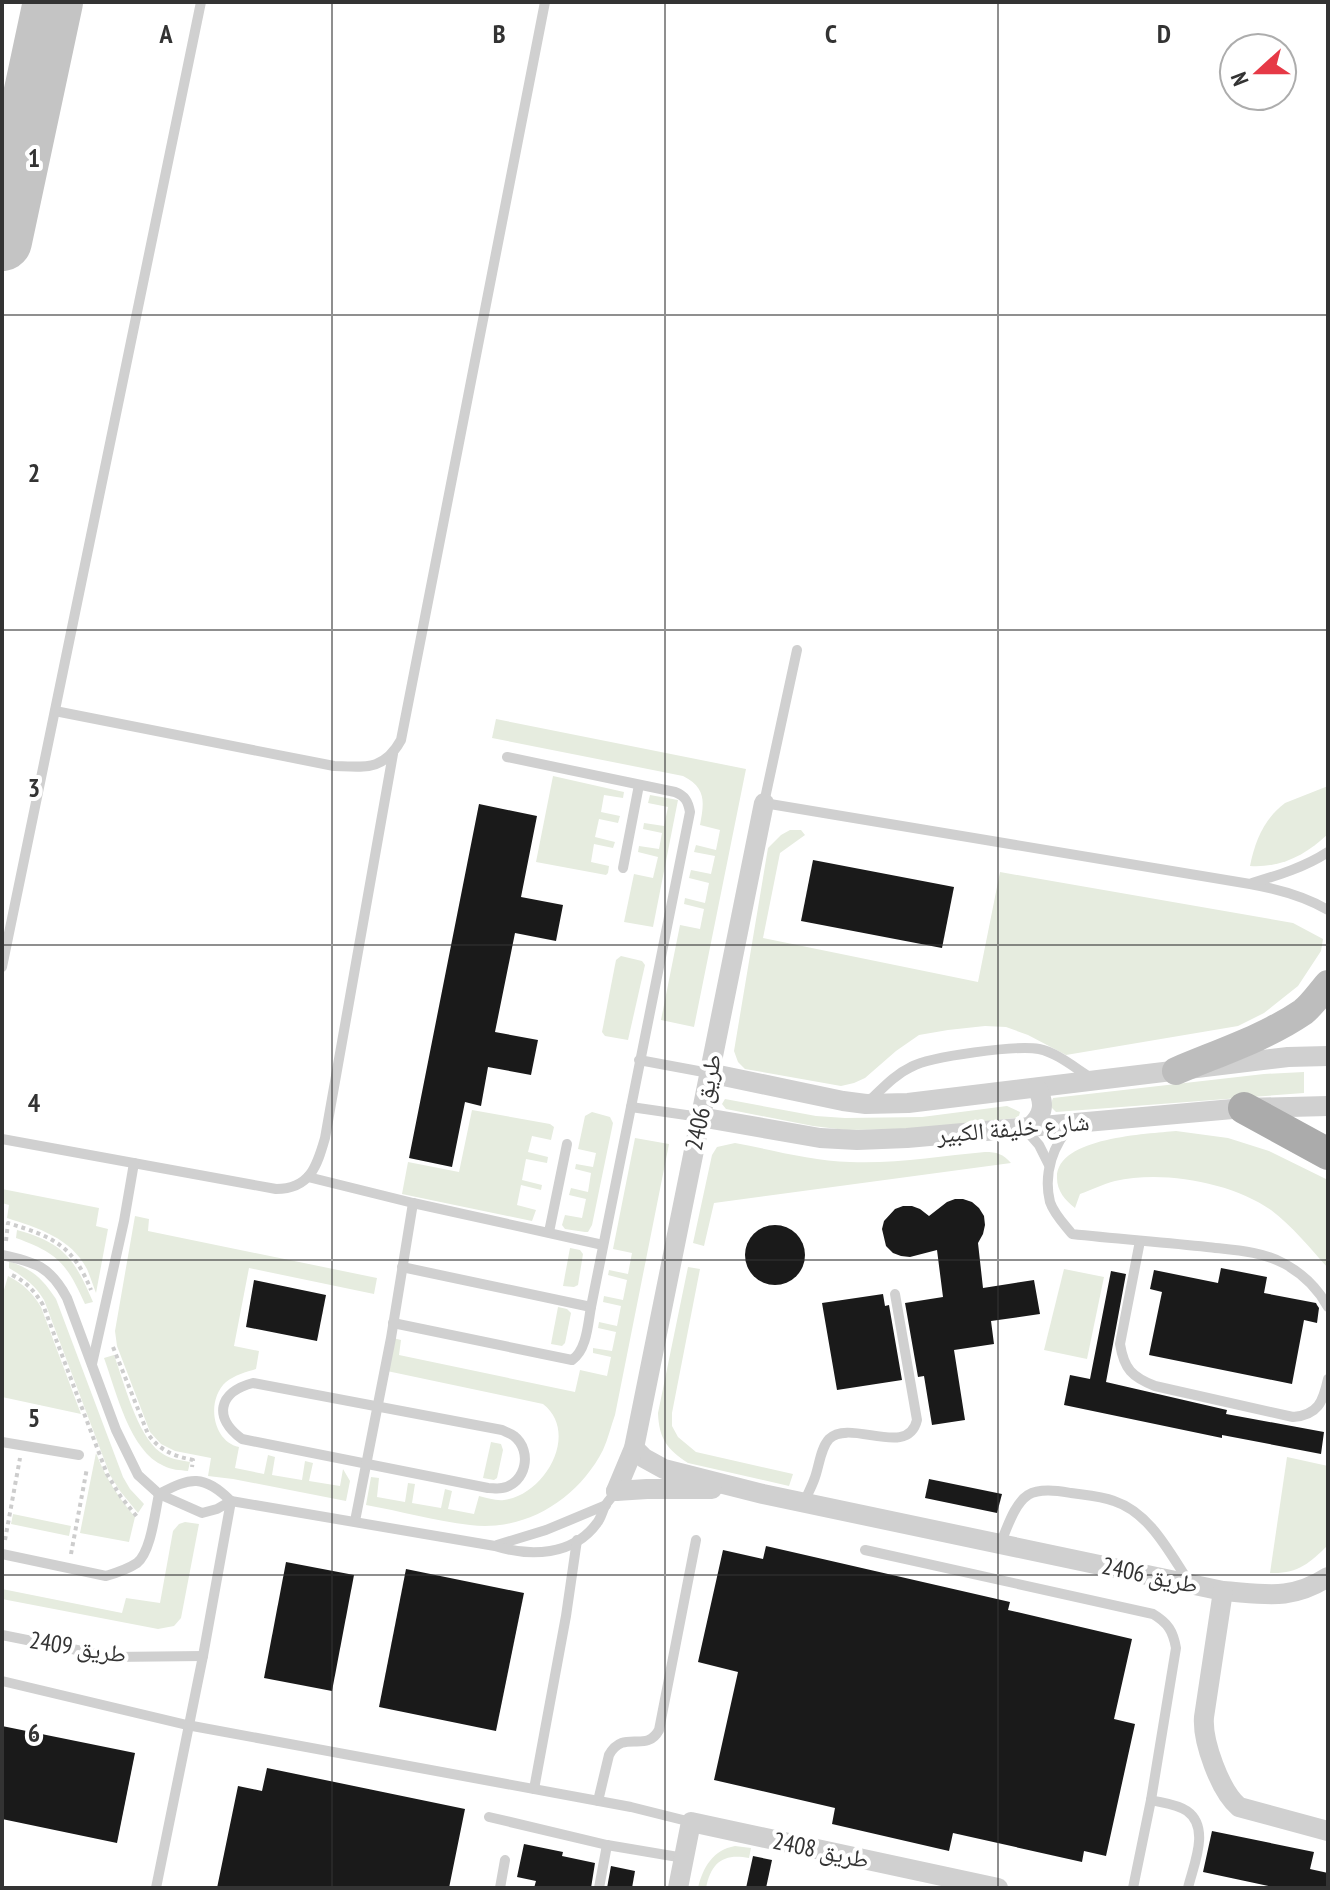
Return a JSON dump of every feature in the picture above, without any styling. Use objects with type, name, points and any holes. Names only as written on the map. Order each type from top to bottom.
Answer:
[{"type":"main road","points":[[1176,1071],[1267,1032],[1303,1011],[1328,984]]},
{"type":"main road","points":[[1244,1108],[1328,1154]]},
{"type":"street","name":"طريق 2406","points":[[611,1498],[634,1448],[764,803]]},
{"type":"street","name":"شارع خليفة الكبير","points":[[709,1073],[866,1104],[908,1103],[1288,1057],[1328,1056]]},
{"type":"street","points":[[1027,1127],[1037,1121],[1041,1114],[1043,1105],[1037,1088]]},
{"type":"street","name":"شارع خليفة الكبير","points":[[700,1117],[820,1138],[857,1140],[1244,1108],[1328,1106]]},
{"type":"street","name":"طريق 2406","points":[[634,1448],[644,1458],[664,1469],[763,1494],[1223,1591],[1204,1717],[1206,1747],[1229,1796],[1239,1807],[1328,1831]]},
{"type":"street","name":"طريق 2406","points":[[611,1498],[635,1489],[763,1494]]},
{"type":"street","points":[[1223,1591],[1270,1595],[1298,1592],[1328,1577]]},
{"type":"street","points":[[678,1888],[691,1822]]},
{"type":"street","name":"طريق 2408","points":[[691,1822],[998,1888]]},
{"type":"lane","points":[[2,967],[201,2]]},
{"type":"lane","points":[[2,1139],[276,1189],[300,1185],[319,1160],[393,754],[401,740],[545,2]]},
{"type":"lane","points":[[797,650],[764,803],[1250,884],[1313,901],[1328,910]]},
{"type":"lane","points":[[55,711],[334,766],[366,767],[383,762],[393,754]]},
{"type":"lane","points":[[393,1323],[572,1360],[582,1348],[591,1307],[690,812],[683,795],[507,757]]},
{"type":"lane","points":[[623,868],[639,785]]},
{"type":"lane","points":[[1250,884],[1285,874],[1328,852]]},
{"type":"lane","points":[[866,1104],[896,1076],[923,1062],[1020,1049],[1051,1053],[1094,1080]]},
{"type":"lane","points":[[639,1060],[709,1073]]},
{"type":"lane","points":[[631,1107],[700,1117]]},
{"type":"lane","points":[[1075,1122],[1058,1142],[1050,1167],[1050,1203],[1072,1234],[1267,1256],[1299,1272],[1328,1307]]},
{"type":"lane","points":[[1027,1127],[1050,1167]]},
{"type":"lane","points":[[549,1232],[567,1144]]},
{"type":"lane","points":[[92,1364],[134,1163]]},
{"type":"lane","points":[[308,1177],[603,1245]]},
{"type":"lane","points":[[355,1521],[413,1203]]},
{"type":"lane","points":[[1140,1241],[1120,1344],[1122,1359],[1130,1372],[1142,1381],[1293,1417],[1314,1411],[1321,1402],[1328,1379]]},
{"type":"lane","points":[[3,1255],[30,1261],[55,1279],[67,1298],[116,1430],[138,1475],[159,1494],[202,1513],[231,1501]]},
{"type":"lane","points":[[402,1267],[591,1307]]},
{"type":"lane","points":[[804,1503],[826,1442],[831,1437],[843,1433],[902,1437],[913,1432],[916,1426],[895,1294]]},
{"type":"lane","points":[[253,1383],[377,1406],[502,1430],[516,1437],[525,1450],[525,1466],[518,1480],[504,1488],[488,1488],[242,1439],[229,1430],[223,1415],[226,1399],[237,1387],[253,1383]]},
{"type":"lane","points":[[2,1442],[79,1455]]},
{"type":"lane","points":[[2,1554],[106,1576],[136,1563],[145,1554],[159,1494],[182,1482],[207,1483],[231,1501],[515,1552],[536,1553],[557,1550],[590,1531],[611,1498]]},
{"type":"lane","points":[[1000,1544],[1019,1505],[1036,1492],[1055,1491],[1110,1499],[1124,1504],[1148,1524],[1190,1584]]},
{"type":"lane","points":[[495,1546],[546,1530],[611,1498]]},
{"type":"lane","points":[[156,1888],[231,1501]]},
{"type":"lane","points":[[534,1789],[577,1540]]},
{"type":"lane","points":[[598,1801],[612,1749],[625,1741],[647,1742],[659,1730],[696,1540]]},
{"type":"lane","points":[[865,1550],[1153,1614],[1165,1622],[1174,1634],[1176,1648],[1133,1888]]},
{"type":"lane","name":"طريق 2409","points":[[2,1635],[112,1657],[203,1656]]},
{"type":"lane","points":[[2,1681],[187,1725],[598,1801],[691,1822]]},
{"type":"lane","points":[[1151,1800],[1187,1811],[1199,1827],[1200,1838],[1188,1888]]},
{"type":"lane","points":[[489,1817],[607,1845],[684,1858]]},
{"type":"lane","points":[[599,1888],[607,1845]]},
{"type":"lane","points":[[500,1888],[505,1860]]},
{"type":"path","points":[[3,1255],[3,1270],[23,1280],[43,1305],[107,1474],[136,1516],[151,1527]]},
{"type":"path","points":[[2,1554],[22,1446]]},
{"type":"path","points":[[68,1568],[87,1472],[86,1462],[79,1455]]},
{"type":"shaded area","points":[[496,719],[746,769],[694,1027],[661,1020],[680,925],[700,929],[704,909],[684,904],[685,898],[705,903],[709,883],[689,878],[691,870],[711,874],[715,856],[694,852],[696,845],[716,850],[720,830],[700,825],[703,803],[700,791],[683,776],[492,738]]},
{"type":"shaded area","points":[[553,776],[624,792],[623,798],[604,795],[601,812],[620,816],[618,823],[599,819],[595,837],[615,842],[613,848],[594,844],[591,862],[609,866],[606,875],[536,862]]},
{"type":"shaded area","points":[[1328,786],[1328,834],[1292,859],[1272,865],[1250,866],[1262,831],[1271,816],[1285,803]]},
{"type":"shaded area","points":[[650,795],[678,800],[653,927],[624,922],[634,874],[653,878],[658,857],[638,852],[639,846],[659,849],[662,833],[643,829],[644,823],[664,826],[668,807],[648,803]]},
{"type":"shaded area","points":[[790,830],[801,830],[805,835],[780,853],[763,938],[978,982],[1000,872],[1293,923],[1323,939],[1321,951],[1298,986],[1264,1013],[1238,1026],[1066,1055],[1006,1027],[948,1030],[919,1035],[865,1078],[841,1086],[745,1069],[734,1051],[768,848]]},
{"type":"shaded area","points":[[621,956],[642,961],[645,965],[628,1040],[605,1036],[602,1032],[616,960]]},
{"type":"shaded area","points":[[1304,1072],[1304,1093],[1056,1112],[1050,1106],[1053,1098]]},
{"type":"shaded area","points":[[725,1099],[816,1116],[845,1118],[922,1117],[1007,1106],[1020,1112],[1015,1118],[925,1129],[846,1130],[726,1109],[722,1104]]},
{"type":"shaded area","points":[[472,1110],[554,1127],[551,1140],[532,1136],[528,1152],[548,1157],[547,1163],[526,1159],[522,1180],[542,1185],[541,1190],[521,1185],[517,1205],[536,1210],[532,1221],[402,1194],[408,1162],[459,1172]]},
{"type":"shaded area","points":[[592,1112],[610,1117],[613,1123],[592,1225],[585,1232],[565,1229],[562,1225],[565,1215],[582,1218],[586,1199],[569,1195],[571,1188],[588,1192],[591,1173],[575,1169],[576,1164],[593,1167],[596,1153],[578,1149],[585,1116]]},
{"type":"shaded area","points":[[1176,1131],[1228,1138],[1269,1151],[1328,1180],[1328,1268],[1271,1210],[1255,1200],[1216,1186],[1174,1178],[1134,1178],[1111,1182],[1080,1194],[1075,1208],[1060,1191],[1057,1178],[1061,1164],[1071,1154],[1106,1140]]},
{"type":"shaded area","points":[[635,1138],[669,1144],[615,1415],[603,1450],[592,1468],[565,1497],[530,1517],[511,1523],[470,1525],[366,1505],[371,1477],[379,1478],[377,1497],[405,1502],[408,1483],[415,1484],[412,1503],[441,1508],[445,1489],[452,1491],[448,1509],[474,1514],[479,1496],[501,1500],[519,1496],[544,1475],[558,1446],[558,1431],[554,1416],[543,1404],[387,1371],[393,1338],[401,1340],[399,1355],[575,1392],[580,1370],[607,1376],[611,1357],[593,1353],[593,1348],[612,1351],[616,1332],[598,1328],[599,1322],[617,1326],[621,1306],[603,1302],[604,1296],[623,1300],[627,1280],[608,1275],[609,1270],[628,1274],[632,1253],[613,1249]]},
{"type":"shaded area","points":[[735,1143],[836,1161],[884,1162],[993,1152],[1011,1163],[714,1203],[704,1246],[693,1243],[712,1155],[717,1147]]},
{"type":"shaded area","points":[[2,1189],[99,1208],[96,1226],[108,1229],[96,1293],[87,1269],[72,1249],[42,1230],[7,1218],[9,1205],[2,1203]]},
{"type":"shaded area","points":[[135,1216],[149,1219],[148,1231],[377,1278],[374,1294],[249,1268],[234,1346],[259,1351],[256,1369],[226,1382],[214,1409],[223,1437],[239,1447],[235,1468],[264,1474],[268,1455],[275,1457],[272,1475],[302,1480],[305,1461],[313,1463],[309,1481],[340,1486],[343,1469],[350,1481],[346,1501],[208,1476],[211,1458],[175,1451],[161,1444],[150,1432],[117,1346],[115,1331]]},
{"type":"shaded area","points":[[17,1230],[46,1241],[66,1254],[93,1302],[85,1304],[73,1279],[60,1262],[42,1249],[16,1238]]},
{"type":"shaded area","points":[[570,1248],[583,1254],[578,1285],[574,1287],[563,1286]]},
{"type":"shaded area","points":[[9,1261],[36,1276],[56,1299],[123,1477],[144,1504],[138,1513],[110,1475],[44,1300],[29,1282],[9,1268]]},
{"type":"shaded area","points":[[688,1267],[700,1269],[672,1426],[678,1437],[696,1452],[793,1474],[789,1486],[688,1463],[662,1437],[658,1413]]},
{"type":"shaded area","points":[[1064,1269],[1104,1277],[1087,1359],[1044,1350]]},
{"type":"shaded area","points":[[8,1276],[27,1289],[41,1307],[81,1414],[2,1397],[2,1297]]},
{"type":"shaded area","points":[[558,1307],[571,1313],[562,1346],[551,1344]]},
{"type":"shaded area","points":[[114,1355],[132,1407],[152,1444],[163,1454],[190,1462],[188,1471],[164,1466],[152,1459],[133,1434],[104,1358]]},
{"type":"shaded area","points":[[491,1442],[501,1444],[503,1450],[494,1480],[483,1478]]},
{"type":"shaded area","points":[[96,1453],[112,1486],[135,1517],[129,1542],[80,1533]]},
{"type":"shaded area","points":[[1287,1457],[1328,1466],[1328,1545],[1302,1566],[1288,1572],[1270,1573]]},
{"type":"shaded area","points":[[13,1514],[71,1526],[69,1536],[11,1524]]},
{"type":"shaded area","points":[[185,1522],[199,1524],[181,1618],[174,1626],[158,1629],[2,1599],[2,1589],[122,1613],[126,1598],[160,1603],[173,1531]]},
{"type":"shaded area","points":[[735,1846],[751,1848],[749,1858],[732,1857],[720,1861],[711,1872],[706,1888],[698,1888],[710,1861],[721,1851]]},
{"type":"building","points":[[479,804],[537,816],[521,897],[563,905],[556,941],[515,933],[495,1032],[538,1040],[531,1075],[488,1067],[481,1106],[465,1102],[452,1167],[409,1158]]},
{"type":"building","points":[[813,860],[954,887],[942,948],[801,921]]},
{"type":"building","points":[[955,1199],[972,1202],[984,1216],[983,1234],[978,1243],[983,1288],[1034,1280],[1040,1314],[991,1321],[994,1344],[954,1350],[965,1420],[932,1425],[924,1376],[918,1377],[905,1303],[943,1297],[937,1250],[910,1257],[893,1253],[886,1246],[882,1229],[884,1221],[895,1209],[912,1206],[929,1216]]},
{"type":"building","points":[[775,1225],[797,1233],[805,1255],[797,1277],[775,1285],[753,1277],[745,1255],[753,1233]]},
{"type":"building","points":[[1221,1268],[1267,1277],[1264,1293],[1316,1303],[1319,1308],[1317,1323],[1304,1320],[1292,1384],[1149,1355],[1162,1292],[1150,1289],[1154,1270],[1218,1283]]},
{"type":"building","points":[[1111,1271],[1126,1274],[1106,1382],[1227,1410],[1226,1414],[1324,1432],[1321,1454],[1222,1435],[1222,1438],[1064,1405],[1070,1375],[1090,1379]]},
{"type":"building","points":[[254,1280],[326,1295],[317,1341],[246,1327]]},
{"type":"building","points":[[883,1294],[885,1306],[889,1305],[902,1380],[837,1390],[822,1303]]},
{"type":"building","points":[[929,1479],[1002,1494],[997,1513],[925,1498]]},
{"type":"building","points":[[766,1546],[1010,1602],[1008,1610],[1132,1639],[1114,1719],[1135,1724],[1106,1856],[1084,1851],[1082,1862],[953,1833],[949,1851],[832,1824],[835,1808],[714,1780],[738,1672],[698,1662],[723,1550],[763,1559]]},
{"type":"building","points":[[286,1562],[354,1575],[332,1691],[264,1678]]},
{"type":"building","points":[[406,1569],[524,1593],[496,1731],[379,1707]]},
{"type":"building","points":[[2,1726],[135,1753],[117,1843],[2,1819]]},
{"type":"building","points":[[267,1768],[465,1809],[449,1888],[217,1888],[238,1786],[262,1791]]},
{"type":"building","points":[[1212,1831],[1314,1852],[1310,1869],[1328,1873],[1328,1888],[1278,1888],[1203,1872]]},
{"type":"building","points":[[524,1844],[595,1863],[591,1888],[534,1888],[536,1881],[517,1877]]},
{"type":"building","points":[[753,1856],[772,1860],[766,1888],[746,1888]]},
{"type":"building","points":[[611,1866],[635,1871],[632,1888],[607,1888]]},
{"type":"taxiway","points":[[2,241],[53,2]]}]
